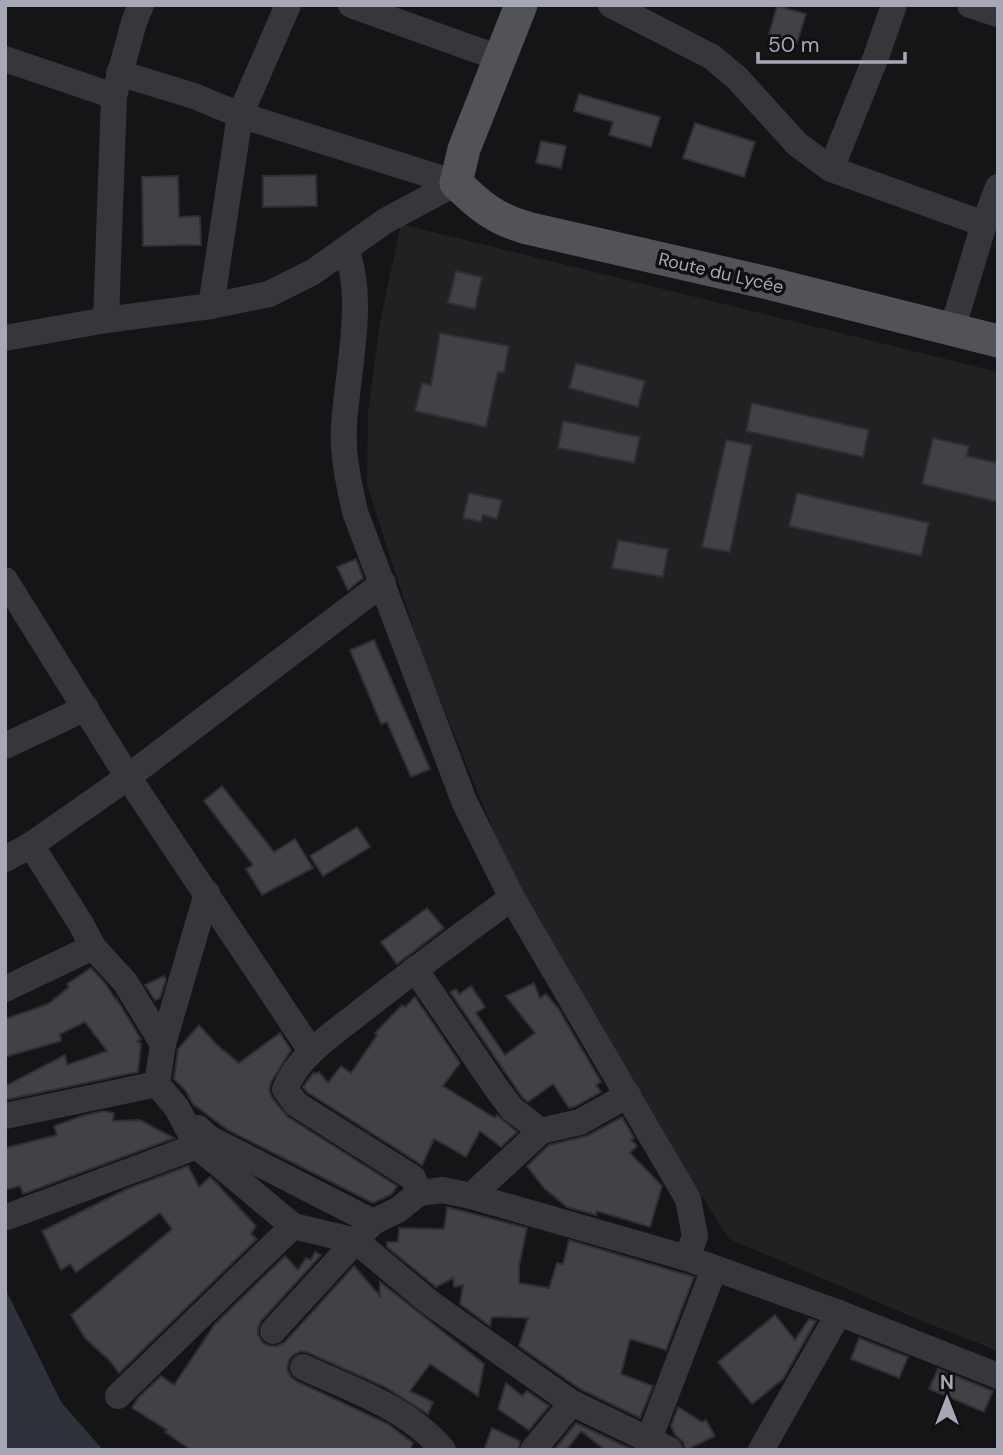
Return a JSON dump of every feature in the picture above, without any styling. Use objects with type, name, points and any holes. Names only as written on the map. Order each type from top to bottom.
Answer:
[{"type":"main road","points":[[456,183],[464,149],[521,5]]},
{"type":"main road","name":"Route du Lycée","points":[[456,183],[480,207],[502,221],[768,283],[998,341]]},
{"type":"street","points":[[106,320],[116,84],[141,5]]},
{"type":"street","points":[[211,306],[240,115],[288,5]]},
{"type":"street","points":[[611,5],[712,57],[737,78],[797,144],[831,169],[984,224]]},
{"type":"street","points":[[831,169],[894,5]]},
{"type":"street","points":[[970,5],[998,14]]},
{"type":"street","points":[[367,7],[499,58]]},
{"type":"street","points":[[5,59],[116,84],[194,96],[240,115],[456,183]]},
{"type":"street","points":[[5,338],[106,320],[211,306],[269,294],[313,272],[385,221],[456,183]]},
{"type":"street","points":[[952,330],[998,187]]},
{"type":"street","points":[[346,250],[354,268],[355,300],[344,430],[347,474],[355,512],[464,801],[512,898],[688,1199],[695,1236],[688,1258]]},
{"type":"street","points":[[5,580],[128,777],[312,1051]]},
{"type":"street","points":[[5,859],[32,845],[128,777],[383,583]]},
{"type":"street","points":[[5,746],[86,708]]},
{"type":"street","points":[[32,845],[93,947],[125,982],[163,1044]]},
{"type":"street","points":[[207,893],[163,1044],[157,1084],[177,1108],[209,1138],[365,1232],[429,1302],[572,1403],[659,1444],[714,1269]]},
{"type":"street","points":[[419,1193],[413,1178],[296,1104],[285,1089],[289,1079],[312,1051],[415,969],[512,898]]},
{"type":"street","points":[[5,989],[93,947]]},
{"type":"street","points":[[415,969],[504,1099],[512,1109],[541,1131]]},
{"type":"street","points":[[5,1116],[157,1084]]},
{"type":"street","points":[[471,1196],[541,1131],[580,1122],[628,1095]]},
{"type":"street","points":[[177,1108],[197,1146],[293,1226],[365,1232]]},
{"type":"street","points":[[7,1217],[197,1146]]},
{"type":"street","points":[[273,1331],[365,1232],[419,1193],[443,1190],[688,1258],[839,1313],[998,1376]]},
{"type":"street","points":[[118,1396],[293,1226]]},
{"type":"street","points":[[761,1450],[839,1313]]},
{"type":"street","points":[[303,1367],[402,1413],[428,1432],[443,1450]]},
{"type":"street","points":[[533,1450],[572,1403]]},
{"type":"shaded area","points":[[401,224],[998,372],[998,1351],[729,1239],[548,954],[504,857],[423,658],[367,485],[368,412],[380,322]]},
{"type":"shaded area","points":[[5,1288],[61,1402],[103,1450],[5,1450]]},
{"type":"building","points":[[777,6],[806,14],[797,43],[769,34]]},
{"type":"building","points":[[579,94],[660,117],[651,147],[609,135],[613,122],[574,111]]},
{"type":"building","points":[[695,123],[755,142],[744,177],[683,158]]},
{"type":"building","points":[[541,141],[566,146],[561,168],[536,163]]},
{"type":"building","points":[[316,175],[317,206],[263,207],[263,176]]},
{"type":"building","points":[[178,176],[179,217],[200,216],[201,245],[143,246],[142,177]]},
{"type":"building","points":[[456,271],[482,277],[475,309],[448,303]]},
{"type":"building","points":[[440,333],[509,346],[504,373],[498,372],[486,427],[415,411],[422,383],[431,385]]},
{"type":"building","points":[[576,363],[645,381],[638,407],[569,388]]},
{"type":"building","points":[[752,403],[869,430],[863,457],[746,431]]},
{"type":"building","points":[[563,421],[640,437],[634,463],[558,448]]},
{"type":"building","points":[[933,438],[969,446],[967,456],[998,463],[998,502],[922,484]]},
{"type":"building","points":[[726,440],[752,445],[730,552],[702,547]]},
{"type":"building","points":[[469,493],[502,500],[497,519],[483,515],[481,522],[463,518]]},
{"type":"building","points":[[797,493],[929,523],[921,556],[789,526]]},
{"type":"building","points":[[618,540],[668,549],[663,577],[612,568]]},
{"type":"building","points":[[356,559],[363,578],[348,590],[337,567]]},
{"type":"building","points":[[374,640],[430,769],[411,777],[387,722],[381,724],[350,650]]},
{"type":"building","points":[[222,786],[274,852],[295,839],[313,868],[262,895],[246,869],[253,865],[204,801]]},
{"type":"building","points":[[357,827],[370,847],[323,876],[310,856]]},
{"type":"building","points":[[427,908],[444,928],[397,964],[381,942]]},
{"type":"building","points":[[91,968],[116,998],[141,1039],[137,1041],[141,1044],[138,1072],[5,1100],[5,1086],[65,1055],[67,1065],[107,1051],[85,1022],[60,1034],[61,1041],[5,1057],[5,1019],[48,1004],[69,987],[67,984]]},
{"type":"building","points":[[164,976],[166,979],[160,998],[155,1000],[145,985]]},
{"type":"building","points":[[534,983],[540,998],[546,994],[558,1008],[601,1082],[596,1085],[601,1092],[574,1107],[569,1108],[553,1084],[528,1102],[523,1098],[450,992],[456,989],[459,994],[471,986],[485,1007],[476,1013],[505,1055],[535,1033],[506,996]]},
{"type":"building","points":[[415,997],[460,1063],[443,1086],[495,1118],[497,1115],[517,1132],[501,1147],[480,1131],[466,1157],[434,1139],[422,1165],[303,1087],[314,1072],[319,1072],[328,1083],[341,1066],[351,1073],[377,1035],[375,1033],[402,1005],[405,1007]]},
{"type":"building","points":[[199,1025],[217,1045],[239,1063],[280,1033],[291,1050],[271,1082],[269,1090],[272,1098],[288,1117],[397,1186],[392,1194],[373,1203],[228,1130],[193,1104],[186,1091],[174,1079],[178,1049]]},
{"type":"building","points":[[103,1111],[114,1113],[113,1121],[140,1120],[174,1138],[23,1194],[20,1186],[5,1190],[5,1148],[57,1135],[54,1126]]},
{"type":"building","points":[[622,1117],[634,1138],[631,1140],[637,1146],[630,1153],[662,1186],[650,1227],[597,1211],[596,1215],[567,1207],[544,1188],[527,1166],[549,1145],[587,1136]]},
{"type":"building","points":[[188,1166],[199,1187],[210,1177],[220,1186],[216,1183],[256,1226],[251,1234],[257,1239],[119,1373],[85,1338],[71,1315],[172,1229],[160,1213],[76,1272],[70,1264],[61,1270],[42,1231],[129,1188]]},
{"type":"building","points":[[447,1207],[527,1228],[519,1266],[519,1283],[549,1288],[557,1263],[563,1264],[569,1240],[694,1277],[666,1350],[630,1339],[621,1374],[653,1386],[640,1418],[580,1389],[519,1346],[528,1318],[492,1317],[490,1326],[460,1304],[463,1285],[454,1287],[453,1278],[436,1287],[387,1247],[387,1242],[398,1242],[399,1228],[444,1229]]},
{"type":"building","points":[[315,1252],[321,1255],[261,1321],[258,1335],[263,1343],[277,1346],[285,1342],[354,1266],[380,1296],[380,1282],[484,1364],[478,1396],[430,1364],[410,1391],[433,1402],[428,1414],[385,1387],[309,1353],[301,1351],[289,1360],[287,1369],[296,1381],[388,1424],[413,1443],[410,1450],[191,1450],[165,1432],[167,1430],[132,1408],[138,1398],[161,1376],[174,1385],[215,1324],[285,1256],[298,1270],[306,1258],[311,1260]]},
{"type":"building","points":[[775,1315],[795,1340],[809,1319],[816,1321],[783,1379],[752,1404],[718,1362]]},
{"type":"building","points":[[859,1338],[908,1357],[899,1378],[851,1359]]},
{"type":"building","points":[[938,1369],[993,1391],[984,1412],[929,1389]]},
{"type":"building","points":[[506,1383],[522,1396],[527,1391],[549,1406],[529,1430],[498,1409]]},
{"type":"building","points":[[678,1407],[702,1422],[706,1420],[715,1436],[686,1450],[671,1426]]},
{"type":"building","points":[[576,1423],[633,1450],[605,1450],[581,1431],[566,1450],[554,1450]]},
{"type":"building","points":[[492,1428],[520,1441],[518,1450],[484,1450]]}]
